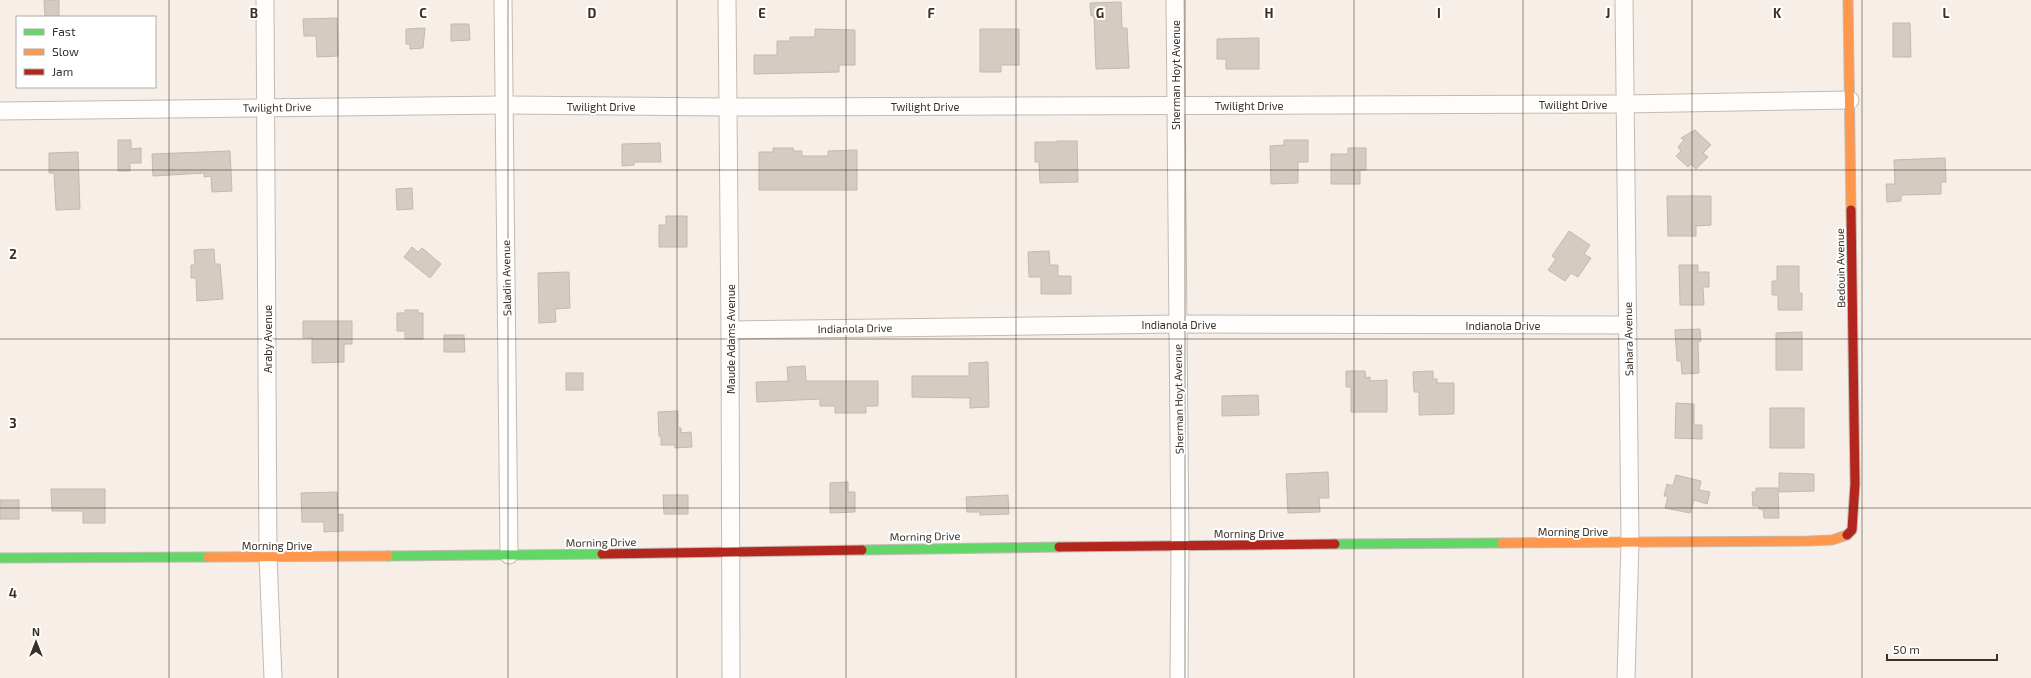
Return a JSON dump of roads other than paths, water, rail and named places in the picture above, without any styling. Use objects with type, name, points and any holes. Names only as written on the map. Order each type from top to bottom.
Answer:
[{"type":"street","name":"Araby Avenue","points":[[265,0],[268,557],[273,678]]},
{"type":"street","name":"Saladin Avenue","points":[[503,0],[509,555]]},
{"type":"street","name":"Maude Adams Avenue","points":[[727,0],[732,552],[731,678]]},
{"type":"street","name":"Sherman Hoyt Avenue","points":[[1175,0],[1180,545],[1179,678]]},
{"type":"street","name":"Sahara Avenue","points":[[1624,0],[1630,543],[1626,678]]},
{"type":"street","name":"Bedouin Avenue","points":[[1848,0],[1855,484],[1852,530],[1849,535]]},
{"type":"street","name":"Twilight Drive","points":[[0,111],[504,105],[727,107],[1625,104],[1850,100]]},
{"type":"street","name":"Indianola Drive","points":[[730,330],[1177,324],[1628,325]]},
{"type":"street","name":"Morning Drive","points":[[0,558],[509,555],[1180,545],[1808,541],[1841,538],[1849,535]]}]
